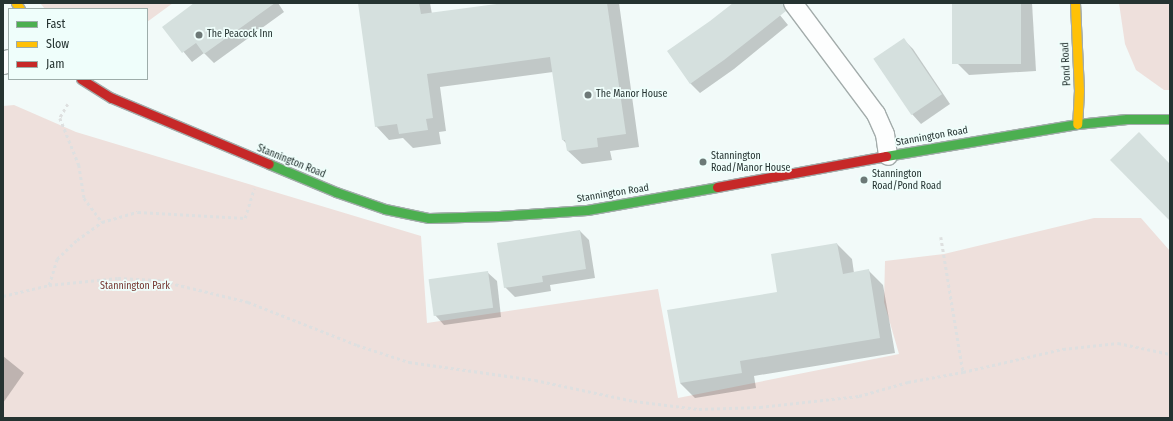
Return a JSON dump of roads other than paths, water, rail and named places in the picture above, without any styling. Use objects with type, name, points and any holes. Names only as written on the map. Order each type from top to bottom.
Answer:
[{"type":"main road","name":"Pond Road","points":[[1075,3],[1079,90],[1077,124]]},
{"type":"main road","name":"Stannington Road","points":[[83,80],[112,98],[265,164],[336,192],[385,209],[429,218],[458,218],[587,210],[1077,124],[1127,119],[1170,118]]},
{"type":"lane","points":[[793,3],[876,114],[885,134],[888,156]]},
{"type":"place","name":"The Peacock Inn","points":[[199,35]]},
{"type":"place","name":"The Manor House","points":[[588,95]]},
{"type":"place","name":"Stannington Road/Manor House","points":[[703,162]]},
{"type":"place","name":"Stannington Road/Pond Road","points":[[864,180]]},
{"type":"park label","name":"Stannington Park","points":[[135,287]]}]
